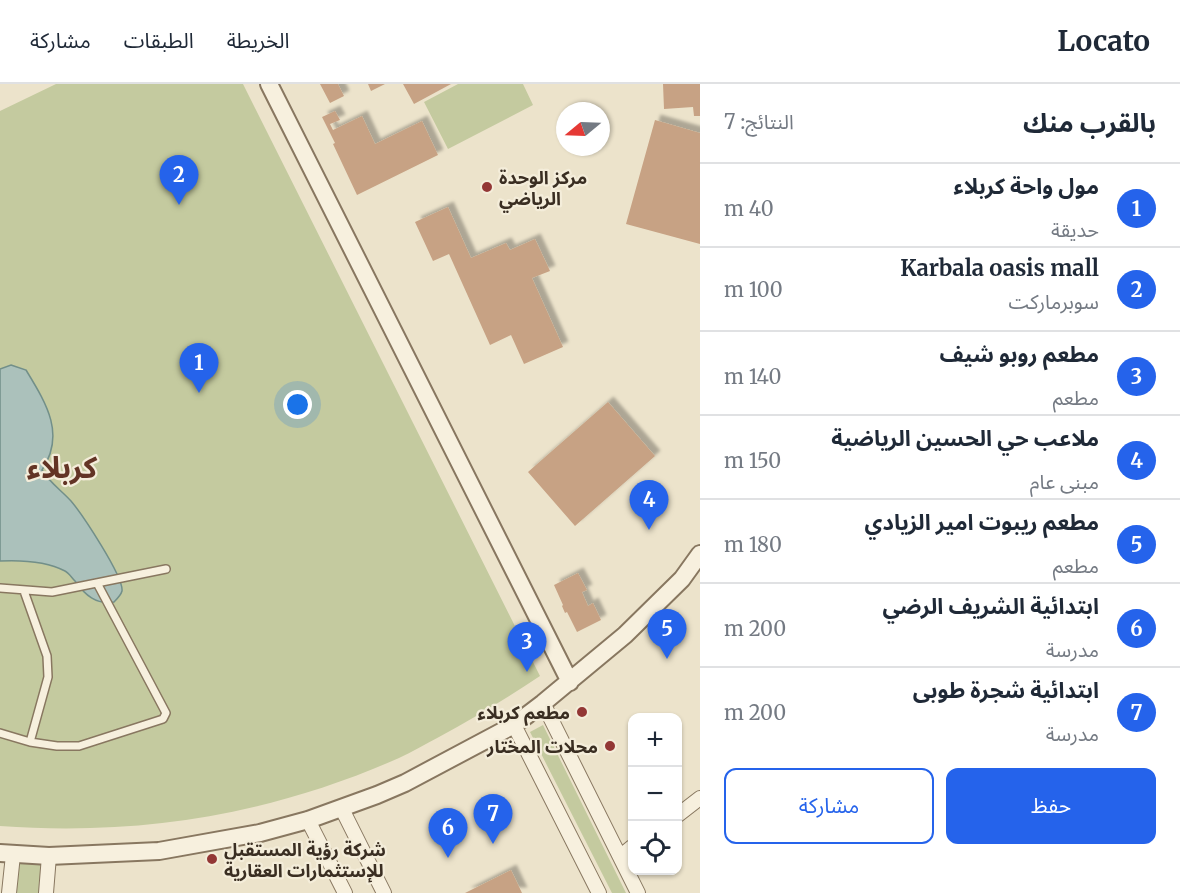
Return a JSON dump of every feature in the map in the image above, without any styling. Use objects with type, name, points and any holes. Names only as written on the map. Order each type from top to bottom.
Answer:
[{"type":"street","points":[[269,84],[570,682]]},
{"type":"street","points":[[9,893],[7,854],[49,856],[159,851],[260,833],[342,809],[405,783],[514,724],[543,704],[641,619],[682,579],[700,554]]},
{"type":"street","points":[[543,704],[638,893]]},
{"type":"street","points":[[514,724],[599,893]]},
{"type":"street","points":[[682,812],[700,798]]},
{"type":"street","points":[[342,809],[384,893]]},
{"type":"street","points":[[308,820],[345,893]]},
{"type":"street","points":[[620,857],[628,851]]},
{"type":"street","points":[[46,893],[49,856]]},
{"type":"lane","points":[[0,588],[52,592],[166,569]]},
{"type":"lane","points":[[0,733],[30,742],[79,746],[162,719],[166,713],[97,583]]},
{"type":"lane","points":[[24,591],[47,656],[48,677],[30,742]]},
{"type":"green space","points":[[56,84],[243,84],[540,676],[478,715],[404,756],[351,778],[302,794],[204,817],[154,824],[103,828],[0,826],[0,111]]},
{"type":"green space","points":[[458,84],[523,84],[533,105],[448,149],[424,102]]},
{"type":"green space","points":[[543,725],[626,893],[612,893],[530,732]]},
{"type":"green space","points":[[19,863],[41,865],[39,893],[16,893]]},
{"type":"water","points":[[11,365],[26,370],[46,407],[53,431],[49,457],[42,470],[71,501],[110,560],[122,591],[114,602],[102,602],[92,598],[68,573],[50,565],[0,561],[0,369]]},
{"type":"building","points":[[320,84],[338,84],[344,96],[330,103]]},
{"type":"building","points":[[368,84],[385,84],[371,91]]},
{"type":"building","points":[[403,84],[451,84],[414,104]]},
{"type":"building","points":[[663,84],[700,84],[700,116],[694,116],[693,107],[664,109]]},
{"type":"building","points":[[335,111],[340,120],[330,124],[333,130],[362,116],[375,144],[422,121],[438,155],[357,195],[322,117]]},
{"type":"building","points":[[655,120],[700,133],[700,244],[626,224]]},
{"type":"building","points":[[448,207],[471,258],[506,243],[510,250],[535,239],[550,271],[532,278],[563,347],[524,364],[511,335],[490,345],[449,254],[433,261],[415,222]]},
{"type":"building","points":[[608,402],[655,456],[575,526],[528,472]]},
{"type":"building","points":[[578,573],[587,590],[582,592],[588,606],[593,603],[601,620],[577,632],[567,612],[565,613],[554,585]]},
{"type":"building","points":[[511,870],[522,893],[465,893]]},
{"type":"place","name":"مركز الوحدة الرياضي","points":[[487,187]]},
{"type":"place","name":"Karbala oasis mall","points":[[179,205]]},
{"type":"place","name":"مول واحة كربلاء","points":[[199,393]]},
{"type":"place","name":"ملاعب حي الحسين الرياضية","points":[[649,530]]},
{"type":"place","name":"مطعم ريبوت امير الزيادي","points":[[667,659]]},
{"type":"place","name":"مطعم روبو شيف","points":[[527,672]]},
{"type":"place","name":"مطعم كربلاء","points":[[582,712]]},
{"type":"place","name":"محلات المختار","points":[[610,746]]},
{"type":"place","name":"ابتدائية شجرة طوبى","points":[[493,844]]},
{"type":"place","name":"ابتدائية الشريف الرضي","points":[[448,858]]},
{"type":"place","name":"شركة رؤية المستقبل للإستثمارات العقارية","points":[[212,859]]},
{"type":"district","name":"كربلاء","points":[[62,467]]}]
